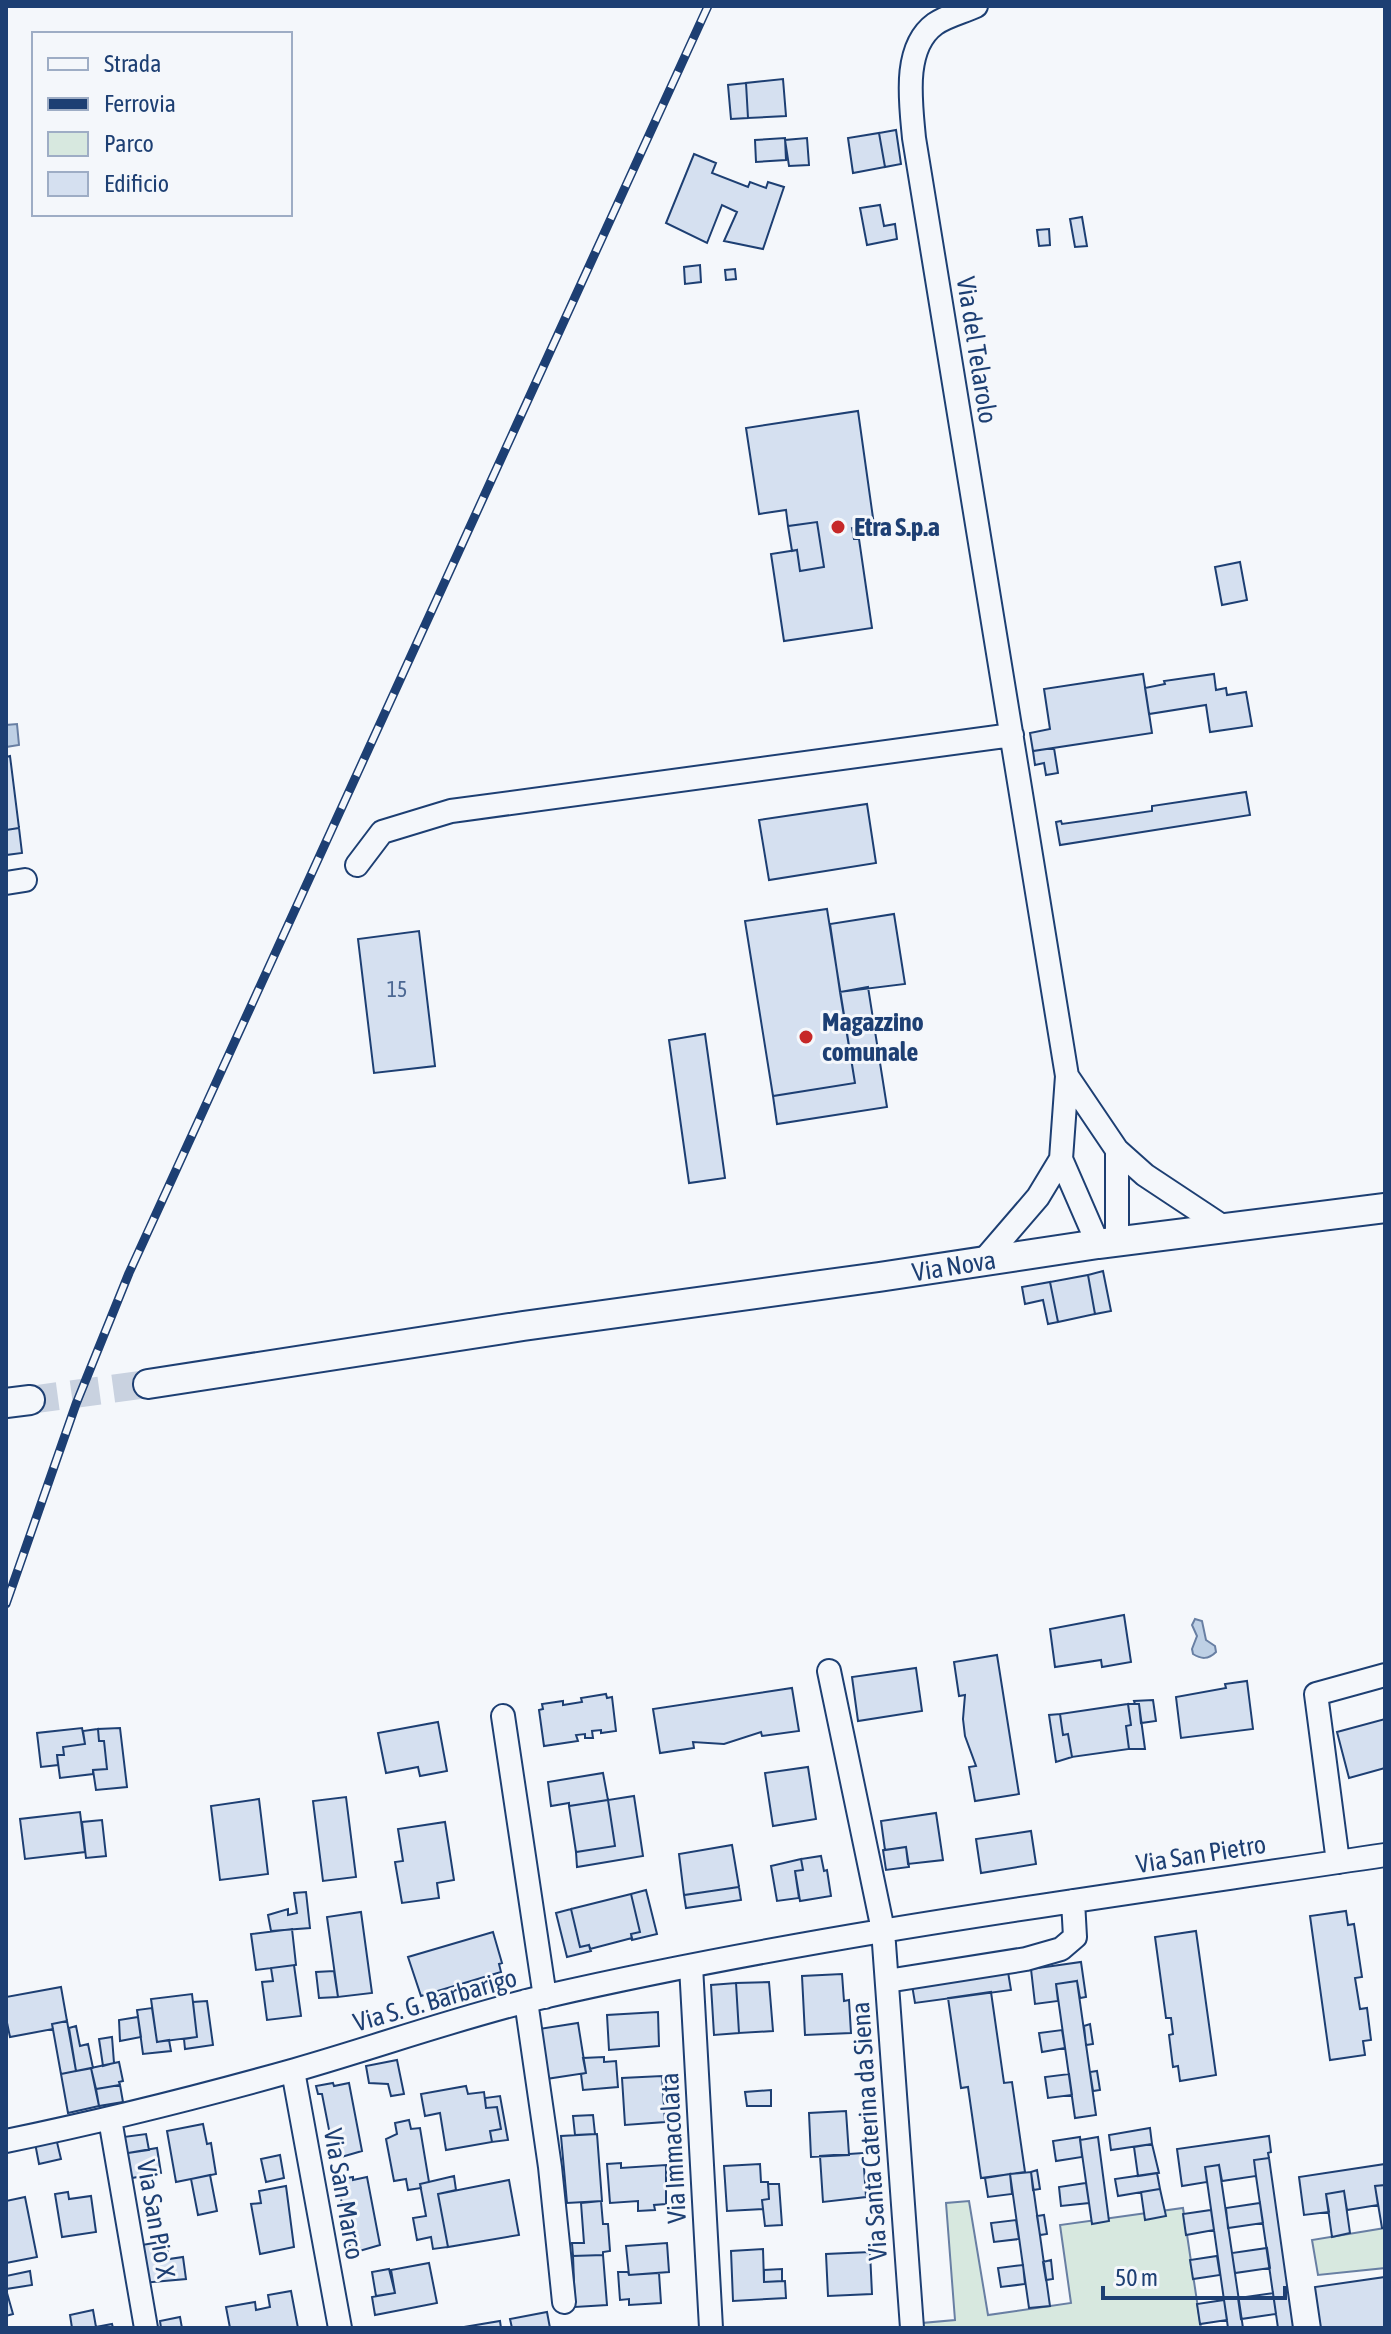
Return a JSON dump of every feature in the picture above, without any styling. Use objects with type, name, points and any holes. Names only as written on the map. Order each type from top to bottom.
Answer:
[{"type":"street","name":"Via del Telarolo","points":[[976,6],[934,24],[917,47],[910,94],[914,138],[1067,1076]]},
{"type":"street","points":[[357,865],[382,832],[451,811],[1012,735]]},
{"type":"street","points":[[1067,1076],[1117,1150],[1145,1175],[1225,1228]]},
{"type":"street","points":[[983,1261],[1038,1197],[1061,1159],[1067,1076]]},
{"type":"street","points":[[1108,1242],[1117,1150]]},
{"type":"street","points":[[1061,1159],[1108,1242]]},
{"type":"street","name":"Via Nova","points":[[148,1384],[523,1326],[1108,1242],[1385,1208]]},
{"type":"street","name":"Via Santa Caterina da Siena","points":[[829,1671],[883,1930],[912,2328]]},
{"type":"street","points":[[1338,1862],[1316,1694],[1385,1675]]},
{"type":"street","points":[[503,1716],[536,1999],[564,2302]]},
{"type":"street","name":"Via San Pietro","points":[[883,1930],[1385,1855]]},
{"type":"street","points":[[887,1981],[1026,1959],[1061,1949],[1075,1937],[1073,1901]]},
{"type":"street","name":"Via S. G. Barbarigo","points":[[6,2141],[110,2119],[293,2071],[536,1999],[883,1930]]},
{"type":"street","name":"Via Immacolata","points":[[691,1966],[711,2328]]},
{"type":"street","name":"Via San Marco","points":[[293,2071],[340,2328]]},
{"type":"street","name":"Via San Pio X","points":[[110,2119],[146,2328]]},
{"type":"green space","points":[[969,2201],[988,2315],[1071,2303],[1060,2225],[1183,2208],[1201,2328],[912,2328],[911,2324],[955,2320],[946,2203]]},
{"type":"green space","points":[[1385,2228],[1385,2268],[1318,2275],[1312,2240]]},
{"type":"water","points":[[17,724],[19,745],[6,747],[6,725]]},
{"type":"water","points":[[1195,1619],[1202,1621],[1206,1640],[1215,1646],[1213,1655],[1202,1658],[1193,1654],[1197,1636],[1192,1625]]},
{"type":"building","points":[[783,79],[786,116],[748,118],[746,83]]},
{"type":"building","points":[[746,83],[748,118],[731,119],[728,85]]},
{"type":"building","points":[[896,130],[901,164],[885,167],[879,133]]},
{"type":"building","points":[[879,133],[885,167],[853,173],[848,138]]},
{"type":"building","points":[[785,138],[786,160],[756,162],[755,140]]},
{"type":"building","points":[[807,138],[809,165],[789,166],[785,140]]},
{"type":"building","points":[[694,154],[716,163],[712,173],[748,187],[750,182],[766,188],[768,182],[784,187],[763,249],[724,241],[737,212],[722,205],[707,243],[666,223]]},
{"type":"building","points":[[880,205],[884,226],[895,224],[897,239],[867,245],[860,208]]},
{"type":"building","points":[[1082,217],[1087,246],[1075,247],[1070,219]]},
{"type":"building","points":[[1049,229],[1050,245],[1039,246],[1037,230]]},
{"type":"building","points":[[700,265],[701,282],[685,284],[684,267]]},
{"type":"building","points":[[735,269],[736,279],[726,280],[725,270]]},
{"type":"building","name":"Etra S.p.a","points":[[858,411],[874,525],[852,528],[854,539],[859,539],[872,628],[784,641],[771,554],[797,550],[800,571],[824,567],[817,522],[788,526],[786,510],[759,514],[746,428]]},
{"type":"building","points":[[817,522],[824,567],[800,571],[797,550],[792,551],[788,526]]},
{"type":"building","points":[[1240,562],[1247,600],[1222,605],[1215,567]]},
{"type":"building","points":[[1143,674],[1152,733],[1033,751],[1030,733],[1050,729],[1044,689]]},
{"type":"building","points":[[1214,674],[1216,690],[1226,688],[1227,695],[1246,692],[1252,726],[1210,732],[1206,705],[1149,714],[1145,688],[1165,684],[1164,681]]},
{"type":"building","points":[[1054,748],[1058,773],[1046,775],[1044,763],[1035,765],[1033,751]]},
{"type":"building","points":[[10,756],[19,828],[6,830],[6,757]]},
{"type":"building","points":[[1246,792],[1250,815],[1060,845],[1056,822],[1061,821],[1062,824],[1152,811],[1152,806]]},
{"type":"building","points":[[867,804],[876,863],[769,880],[759,820]]},
{"type":"building","points":[[19,828],[22,853],[6,855],[6,830]]},
{"type":"building","name":"Magazzino comunale","points":[[827,909],[855,1083],[773,1096],[745,921]]},
{"type":"building","points":[[894,914],[905,984],[840,992],[830,924]]},
{"type":"building","points":[[419,931],[435,1066],[374,1073],[358,939]]},
{"type":"building","points":[[868,987],[887,1107],[777,1124],[773,1096],[855,1083],[840,992]]},
{"type":"building","points":[[705,1034],[725,1178],[689,1183],[669,1040]]},
{"type":"building","points":[[1103,1271],[1111,1311],[1095,1314],[1088,1275]]},
{"type":"building","points":[[1088,1275],[1095,1314],[1058,1322],[1050,1282]]},
{"type":"building","points":[[1050,1282],[1058,1322],[1048,1324],[1043,1300],[1025,1304],[1022,1287]]},
{"type":"building","points":[[1124,1615],[1131,1662],[1102,1667],[1101,1660],[1055,1667],[1050,1629]]},
{"type":"building","points":[[997,1655],[1019,1794],[975,1801],[969,1767],[976,1766],[965,1736],[965,1695],[959,1696],[954,1662]]},
{"type":"building","points":[[916,1668],[922,1711],[858,1721],[852,1677]]},
{"type":"building","points":[[1247,1681],[1253,1729],[1181,1738],[1176,1697]]},
{"type":"building","points":[[792,1688],[799,1731],[762,1736],[761,1732],[724,1744],[693,1742],[694,1748],[660,1753],[653,1709]]},
{"type":"building","points":[[606,1694],[607,1698],[612,1697],[616,1731],[592,1731],[593,1738],[585,1738],[585,1734],[576,1735],[578,1741],[544,1746],[539,1710],[543,1709],[542,1704],[563,1701],[563,1705]]},
{"type":"building","points":[[1153,1700],[1156,1721],[1141,1723],[1139,1704],[1134,1701]]},
{"type":"building","points":[[1128,1704],[1139,1704],[1145,1749],[1129,1749],[1126,1726],[1131,1725]]},
{"type":"building","points":[[1128,1704],[1131,1725],[1126,1726],[1129,1749],[1072,1757],[1068,1734],[1063,1735],[1060,1714]]},
{"type":"building","points":[[1060,1714],[1063,1735],[1068,1734],[1072,1757],[1056,1762],[1049,1715]]},
{"type":"building","points":[[1385,1719],[1385,1768],[1349,1778],[1337,1732]]},
{"type":"building","points":[[438,1722],[447,1771],[420,1776],[418,1767],[386,1773],[378,1733]]},
{"type":"building","points":[[82,1728],[85,1744],[63,1747],[64,1755],[57,1755],[58,1765],[41,1767],[37,1733]]},
{"type":"building","points":[[120,1728],[127,1787],[96,1790],[93,1770],[107,1769],[104,1741],[99,1741],[98,1729]]},
{"type":"building","points":[[98,1729],[99,1741],[104,1741],[107,1769],[60,1778],[57,1755],[64,1755],[63,1747],[85,1744],[83,1731]]},
{"type":"building","points":[[808,1767],[816,1819],[773,1826],[765,1773]]},
{"type":"building","points":[[603,1773],[608,1800],[551,1806],[548,1782]]},
{"type":"building","points":[[634,1796],[643,1856],[577,1867],[576,1852],[615,1846],[608,1800]]},
{"type":"building","points":[[346,1797],[356,1877],[323,1881],[313,1801]]},
{"type":"building","points":[[259,1799],[268,1874],[220,1880],[211,1806]]},
{"type":"building","points":[[608,1800],[615,1846],[576,1852],[569,1806]]},
{"type":"building","points":[[80,1812],[85,1852],[25,1859],[20,1819]]},
{"type":"building","points":[[936,1813],[943,1860],[908,1864],[906,1847],[885,1850],[881,1821]]},
{"type":"building","points":[[102,1820],[106,1856],[86,1858],[82,1822]]},
{"type":"building","points":[[445,1822],[454,1880],[437,1883],[439,1898],[402,1903],[395,1862],[403,1861],[398,1829]]},
{"type":"building","points":[[1031,1831],[1036,1864],[981,1873],[976,1839]]},
{"type":"building","points":[[732,1845],[739,1887],[684,1895],[679,1854]]},
{"type":"building","points":[[906,1847],[909,1867],[886,1870],[883,1850]]},
{"type":"building","points":[[821,1856],[824,1871],[827,1870],[831,1896],[800,1901],[795,1871],[803,1870],[801,1859]]},
{"type":"building","points":[[801,1859],[803,1870],[795,1871],[799,1898],[777,1901],[771,1866]]},
{"type":"building","points":[[739,1887],[741,1900],[686,1908],[684,1895]]},
{"type":"building","points":[[646,1890],[657,1934],[632,1940],[631,1934],[640,1932],[631,1894]]},
{"type":"building","points":[[306,1892],[310,1928],[271,1931],[268,1915],[288,1909],[288,1915],[297,1913],[294,1893]]},
{"type":"building","points":[[631,1894],[640,1932],[631,1934],[632,1938],[590,1949],[589,1945],[580,1947],[571,1909]]},
{"type":"building","points":[[571,1909],[580,1947],[589,1945],[591,1951],[567,1957],[556,1913]]},
{"type":"building","points":[[1346,1911],[1348,1925],[1354,1924],[1362,1977],[1355,1978],[1360,2009],[1367,2008],[1371,2040],[1363,2041],[1365,2055],[1330,2060],[1310,1916]]},
{"type":"building","points":[[361,1912],[372,1993],[338,1997],[327,1917]]},
{"type":"building","points":[[292,1929],[296,1965],[256,1970],[251,1934]]},
{"type":"building","points":[[1196,1931],[1216,2075],[1180,2081],[1178,2066],[1173,2067],[1169,2035],[1173,2034],[1171,2018],[1166,2018],[1155,1937]]},
{"type":"building","points":[[493,1932],[502,1963],[499,1964],[501,1972],[421,1996],[408,1957]]},
{"type":"building","points":[[1081,1962],[1086,1997],[1080,1998],[1077,1981],[1056,1984],[1058,2001],[1035,2004],[1031,1969]]},
{"type":"building","points":[[294,1965],[301,2016],[267,2020],[262,1982],[273,1981],[271,1968]]},
{"type":"building","points":[[334,1971],[338,1997],[319,1998],[316,1972]]},
{"type":"building","points":[[1008,1972],[1011,1990],[915,2003],[912,1985]]},
{"type":"building","points":[[842,1974],[844,2001],[849,2000],[851,2033],[805,2035],[802,1976]]},
{"type":"building","points":[[1077,1981],[1096,2115],[1075,2118],[1056,1984]]},
{"type":"building","points":[[769,1982],[773,2031],[739,2033],[736,1983]]},
{"type":"building","points":[[736,1983],[739,2033],[714,2035],[711,1985]]},
{"type":"building","points":[[61,1987],[67,2021],[52,2024],[53,2029],[10,2037],[6,1997]]},
{"type":"building","points":[[991,1992],[1004,2083],[1012,2082],[1025,2172],[981,2178],[968,2087],[961,2088],[948,1998]]},
{"type":"building","points":[[192,1994],[197,2037],[157,2042],[151,1999]]},
{"type":"building","points":[[207,2001],[213,2045],[185,2049],[184,2039],[197,2037],[193,2002]]},
{"type":"building","points":[[152,2008],[157,2042],[169,2040],[171,2051],[143,2054],[137,2010]]},
{"type":"building","points":[[658,2012],[659,2046],[609,2050],[607,2015]]},
{"type":"building","points":[[138,2017],[141,2037],[120,2041],[119,2020]]},
{"type":"building","points":[[67,2021],[76,2071],[61,2074],[52,2024]]},
{"type":"building","points":[[578,2023],[586,2073],[546,2079],[539,2029]]},
{"type":"building","points":[[1090,2024],[1093,2044],[1086,2045],[1084,2026]]},
{"type":"building","points":[[76,2026],[80,2046],[88,2044],[93,2068],[76,2071],[69,2028]]},
{"type":"building","points":[[1062,2030],[1065,2048],[1042,2052],[1039,2033]]},
{"type":"building","points":[[112,2037],[114,2063],[103,2066],[99,2039]]},
{"type":"building","points":[[604,2057],[604,2062],[616,2061],[618,2087],[583,2090],[581,2074],[586,2073],[583,2058]]},
{"type":"building","points":[[397,2060],[404,2094],[391,2096],[388,2084],[369,2083],[366,2066]]},
{"type":"building","points":[[119,2062],[123,2081],[119,2082],[120,2085],[96,2089],[91,2068]]},
{"type":"building","points":[[91,2068],[99,2106],[68,2113],[61,2074]]},
{"type":"building","points":[[1097,2071],[1100,2090],[1093,2091],[1090,2072]]},
{"type":"building","points":[[1069,2074],[1072,2095],[1048,2098],[1045,2077]]},
{"type":"building","points":[[662,2076],[665,2122],[625,2125],[622,2078]]},
{"type":"building","points":[[333,2083],[334,2086],[349,2083],[362,2151],[331,2160],[329,2151],[333,2150],[322,2094],[318,2094],[316,2086]]},
{"type":"building","points":[[120,2085],[123,2102],[99,2106],[96,2089]]},
{"type":"building","points":[[466,2086],[468,2094],[484,2092],[486,2108],[497,2107],[501,2129],[490,2131],[492,2142],[446,2150],[440,2113],[425,2116],[421,2094]]},
{"type":"building","points":[[771,2090],[771,2106],[747,2106],[745,2092]]},
{"type":"building","points":[[500,2096],[508,2140],[492,2142],[490,2131],[501,2129],[497,2107],[486,2108],[485,2098]]},
{"type":"building","points":[[846,2111],[849,2155],[811,2157],[809,2113]]},
{"type":"building","points":[[593,2115],[595,2134],[575,2135],[573,2116]]},
{"type":"building","points":[[409,2120],[411,2129],[420,2128],[429,2182],[420,2184],[421,2188],[408,2190],[406,2179],[394,2181],[386,2139],[397,2134],[395,2123]]},
{"type":"building","points":[[203,2124],[207,2144],[211,2143],[216,2174],[176,2182],[167,2131]]},
{"type":"building","points":[[1150,2128],[1152,2144],[1111,2150],[1109,2135]]},
{"type":"building","points":[[146,2134],[149,2150],[122,2154],[116,2138]]},
{"type":"building","points":[[597,2134],[602,2201],[567,2203],[561,2136]]},
{"type":"building","points":[[1269,2136],[1269,2158],[1254,2160],[1256,2176],[1222,2181],[1219,2165],[1205,2167],[1207,2182],[1182,2186],[1177,2149]]},
{"type":"building","points":[[1080,2137],[1082,2157],[1056,2161],[1053,2141]]},
{"type":"building","points":[[1098,2137],[1109,2221],[1092,2224],[1080,2140]]},
{"type":"building","points":[[56,2138],[61,2159],[39,2164],[35,2143]]},
{"type":"building","points":[[1152,2144],[1159,2173],[1138,2176],[1134,2147]]},
{"type":"building","points":[[157,2148],[161,2173],[126,2179],[122,2154]]},
{"type":"building","points":[[863,2153],[866,2197],[823,2202],[820,2156]]},
{"type":"building","points":[[280,2155],[284,2178],[266,2182],[261,2159]]},
{"type":"building","points":[[1269,2158],[1293,2328],[1278,2328],[1256,2176],[1254,2160]]},
{"type":"building","points":[[621,2163],[621,2168],[666,2165],[666,2204],[654,2205],[655,2210],[638,2211],[638,2201],[610,2203],[607,2164]]},
{"type":"building","points":[[760,2164],[761,2182],[768,2182],[769,2199],[762,2200],[763,2209],[727,2211],[724,2166]]},
{"type":"building","points":[[1385,2164],[1385,2185],[1375,2186],[1378,2205],[1347,2210],[1344,2191],[1326,2194],[1329,2212],[1304,2215],[1299,2177]]},
{"type":"building","points":[[1219,2165],[1243,2328],[1228,2328],[1205,2167]]},
{"type":"building","points":[[1037,2170],[1040,2189],[1033,2190],[1031,2172]]},
{"type":"building","points":[[1031,2172],[1050,2306],[1029,2308],[1010,2174]]},
{"type":"building","points":[[1157,2173],[1160,2189],[1118,2196],[1115,2179]]},
{"type":"building","points":[[1010,2174],[1012,2194],[988,2197],[985,2178]]},
{"type":"building","points":[[210,2175],[217,2211],[198,2215],[191,2179]]},
{"type":"building","points":[[454,2176],[456,2190],[438,2194],[448,2247],[433,2249],[431,2237],[417,2240],[413,2218],[426,2216],[420,2184]]},
{"type":"building","points":[[353,2177],[353,2180],[367,2177],[380,2245],[349,2254],[339,2188],[336,2189],[334,2180]]},
{"type":"building","points":[[509,2180],[519,2235],[448,2247],[438,2194]]},
{"type":"building","points":[[1086,2183],[1089,2203],[1061,2206],[1059,2187]]},
{"type":"building","points":[[768,2184],[779,2184],[782,2225],[765,2226],[762,2200],[769,2199]]},
{"type":"building","points":[[1385,2185],[1385,2228],[1382,2228],[1375,2186]]},
{"type":"building","points":[[286,2186],[294,2247],[260,2254],[251,2204],[261,2203],[259,2191]]},
{"type":"building","points":[[1160,2189],[1166,2216],[1145,2220],[1141,2192]]},
{"type":"building","points":[[1344,2191],[1350,2233],[1332,2237],[1326,2194]]},
{"type":"building","points":[[68,2192],[69,2199],[91,2196],[96,2232],[62,2237],[55,2194]]},
{"type":"building","points":[[25,2197],[37,2257],[6,2263],[6,2201]]},
{"type":"building","points":[[601,2201],[603,2224],[608,2224],[610,2251],[603,2252],[603,2255],[573,2256],[572,2243],[584,2243],[581,2203]]},
{"type":"building","points":[[1260,2203],[1263,2223],[1228,2228],[1226,2208]]},
{"type":"building","points":[[1211,2210],[1214,2230],[1186,2235],[1183,2214]]},
{"type":"building","points":[[1044,2215],[1047,2234],[1040,2235],[1037,2216]]},
{"type":"building","points":[[1016,2220],[1019,2239],[994,2242],[991,2223]]},
{"type":"building","points":[[166,2241],[169,2259],[183,2257],[186,2279],[142,2283],[136,2246]]},
{"type":"building","points":[[667,2243],[669,2272],[629,2275],[626,2246]]},
{"type":"building","points":[[1267,2248],[1270,2268],[1235,2273],[1232,2253]]},
{"type":"building","points":[[763,2249],[764,2282],[785,2281],[786,2298],[733,2301],[731,2251]]},
{"type":"building","points":[[870,2252],[872,2294],[828,2296],[826,2254]]},
{"type":"building","points":[[603,2255],[607,2305],[575,2307],[573,2256]]},
{"type":"building","points":[[1217,2256],[1220,2275],[1193,2279],[1190,2260]]},
{"type":"building","points":[[1051,2260],[1053,2279],[1046,2280],[1043,2262]]},
{"type":"building","points":[[429,2263],[437,2303],[375,2315],[372,2297],[395,2293],[391,2270]]},
{"type":"building","points":[[1023,2265],[1025,2284],[1001,2287],[998,2268]]},
{"type":"building","points":[[389,2269],[395,2293],[376,2296],[372,2272]]},
{"type":"building","points":[[782,2269],[782,2281],[764,2282],[764,2270]]},
{"type":"building","points":[[30,2271],[32,2285],[6,2289],[6,2276]]},
{"type":"building","points":[[618,2272],[628,2272],[629,2275],[659,2273],[661,2303],[629,2305],[629,2299],[620,2300]]},
{"type":"building","points":[[1385,2277],[1385,2328],[1321,2328],[1315,2287]]},
{"type":"building","points":[[291,2291],[298,2328],[230,2328],[226,2307],[255,2302],[256,2310],[270,2307],[268,2295]]},
{"type":"building","points":[[1273,2293],[1276,2314],[1241,2319],[1238,2298]]},
{"type":"building","points":[[6,2294],[13,2314],[6,2316]]},
{"type":"building","points":[[1224,2300],[1227,2320],[1200,2324],[1197,2304]]},
{"type":"building","points":[[93,2310],[96,2327],[112,2324],[113,2328],[72,2328],[70,2315]]},
{"type":"building","points":[[547,2312],[550,2328],[512,2328],[510,2319]]},
{"type":"building","points":[[180,2317],[182,2328],[161,2328],[160,2321]]},
{"type":"building","points":[[500,2321],[501,2328],[464,2327]]},
{"type":"tunnel","points":[[30,1400],[148,1384]]},
{"type":"railway","points":[[6,1604],[76,1404],[129,1273],[708,6]]},
{"type":"place","name":"Etra S.p.a","points":[[838,527]]},
{"type":"place","name":"Magazzino comunale","points":[[806,1037]]}]
